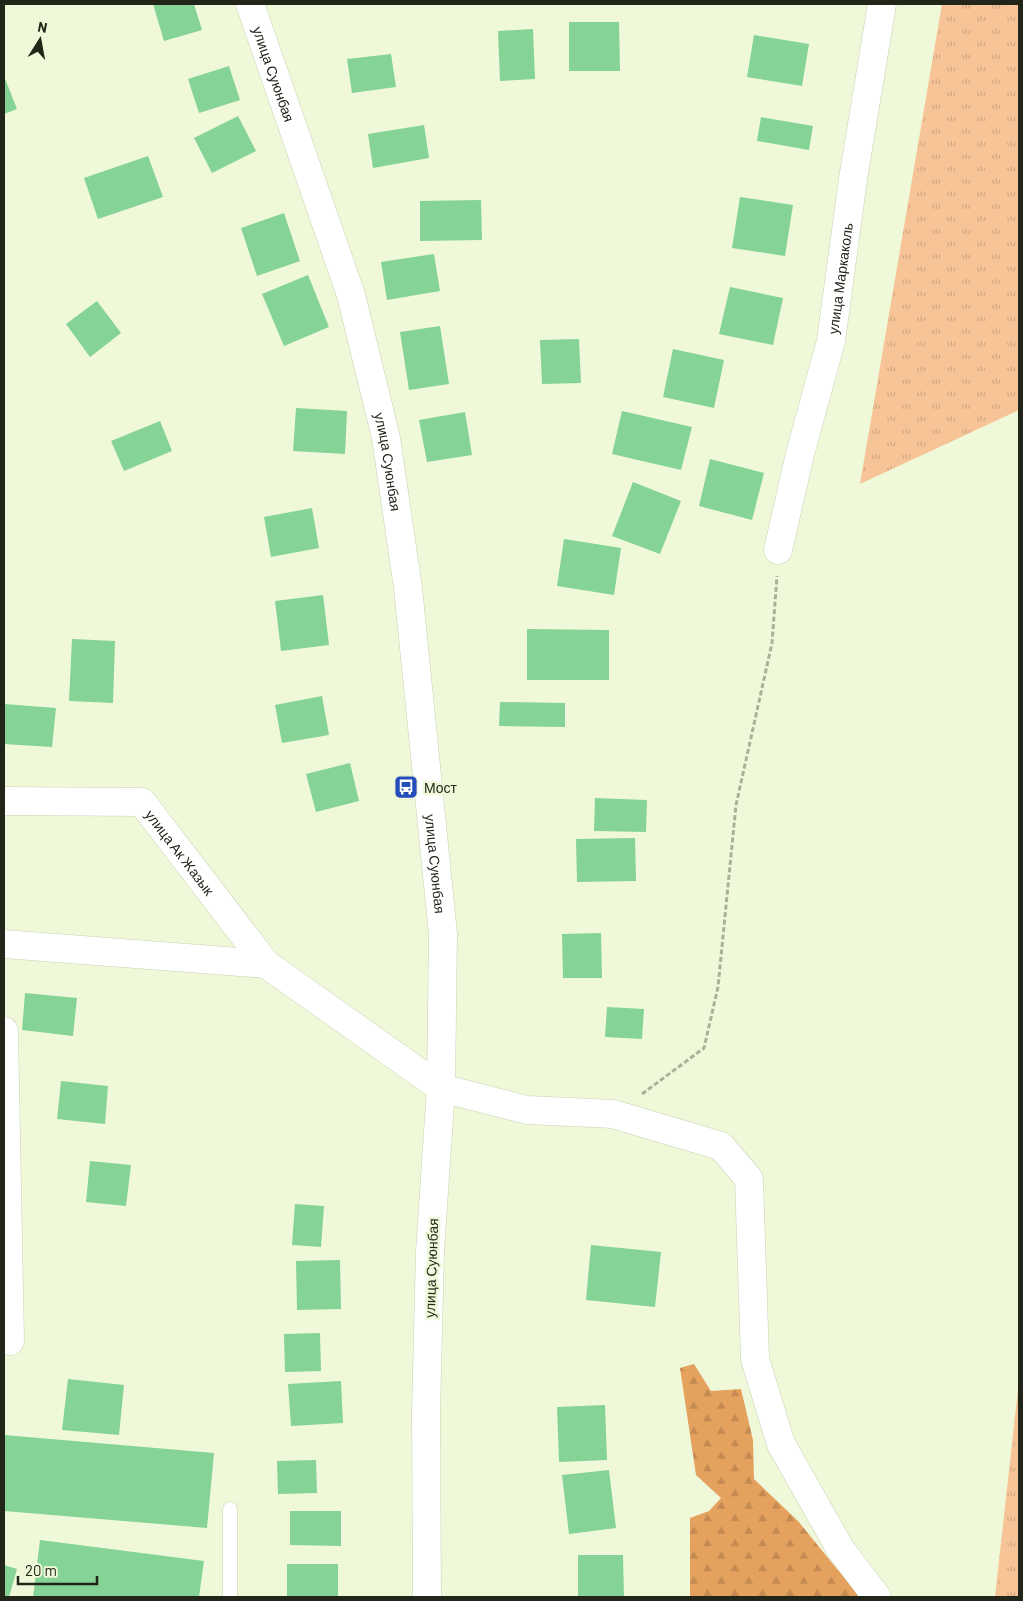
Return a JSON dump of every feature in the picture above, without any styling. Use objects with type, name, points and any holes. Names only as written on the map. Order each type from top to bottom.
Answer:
[{"type":"street","name":"улица Суюнбая","points":[[250,4],[351,295],[386,438],[408,588],[443,934],[441,1088],[430,1251],[427,1375],[427,1597]]},
{"type":"street","name":"улица Маркаколь","points":[[778,550],[800,454],[831,341],[853,179],[882,4]]},
{"type":"street","name":"улица Ак Жазык","points":[[4,801],[142,802],[266,964],[441,1088]]},
{"type":"street","points":[[4,944],[266,964]]},
{"type":"street","points":[[4,1031],[10,1340]]},
{"type":"street","points":[[441,1088],[527,1110],[613,1114],[720,1146],[749,1179],[755,1359],[781,1444],[841,1550],[877,1597]]},
{"type":"lane","points":[[230,1509],[230,1597]]},
{"type":"path","points":[[613,1114],[663,1080],[704,1048],[718,987],[736,805],[772,643],[778,550]]},
{"type":"green space","points":[[942,4],[1019,4],[1019,410],[860,484]]},
{"type":"green space","points":[[694,1364],[711,1391],[741,1389],[753,1440],[754,1479],[798,1521],[837,1569],[866,1597],[690,1597],[690,1518],[709,1511],[721,1498],[696,1475],[680,1368]]},
{"type":"green space","points":[[1019,1380],[1019,1597],[995,1597]]},
{"type":"building","points":[[153,4],[194,4],[202,30],[164,41]]},
{"type":"building","points":[[569,22],[619,22],[620,71],[569,71]]},
{"type":"building","points":[[533,29],[535,79],[500,81],[498,31]]},
{"type":"building","points":[[754,35],[809,44],[802,86],[747,77]]},
{"type":"building","points":[[391,54],[396,87],[352,93],[347,59]]},
{"type":"building","points":[[229,66],[240,100],[199,113],[188,79]]},
{"type":"building","points":[[4,76],[17,109],[4,114]]},
{"type":"building","points":[[238,116],[256,151],[212,173],[194,138]]},
{"type":"building","points":[[761,117],[813,126],[809,150],[757,141]]},
{"type":"building","points":[[424,125],[429,158],[373,168],[368,134]]},
{"type":"building","points":[[148,156],[163,197],[98,219],[84,178]]},
{"type":"building","points":[[740,197],[793,205],[785,256],[732,248]]},
{"type":"building","points":[[481,200],[482,240],[420,241],[420,201]]},
{"type":"building","points":[[284,213],[300,261],[257,276],[241,228]]},
{"type":"building","points":[[434,254],[440,291],[387,300],[381,262]]},
{"type":"building","points":[[308,275],[329,327],[284,346],[262,294]]},
{"type":"building","points":[[730,287],[783,298],[773,345],[719,334]]},
{"type":"building","points":[[97,301],[121,333],[90,357],[66,324]]},
{"type":"building","points":[[440,326],[449,384],[409,390],[400,332]]},
{"type":"building","points":[[579,339],[581,383],[542,384],[540,340]]},
{"type":"building","points":[[673,349],[724,360],[714,408],[663,397]]},
{"type":"building","points":[[296,408],[347,411],[345,454],[293,451]]},
{"type":"building","points":[[622,411],[692,427],[681,470],[612,454]]},
{"type":"building","points":[[465,412],[472,455],[427,462],[419,420]]},
{"type":"building","points":[[160,421],[172,451],[124,471],[111,441]]},
{"type":"building","points":[[710,459],[764,473],[752,520],[699,506]]},
{"type":"building","points":[[633,482],[681,501],[660,554],[612,536]]},
{"type":"building","points":[[312,508],[319,548],[271,557],[264,517]]},
{"type":"building","points":[[564,539],[621,548],[614,595],[557,586]]},
{"type":"building","points":[[323,595],[329,645],[281,651],[275,601]]},
{"type":"building","points":[[527,629],[609,630],[609,680],[527,680]]},
{"type":"building","points":[[72,639],[115,641],[113,703],[69,701]]},
{"type":"building","points":[[322,696],[329,735],[282,743],[275,705]]},
{"type":"building","points":[[500,702],[565,703],[565,727],[499,726]]},
{"type":"building","points":[[4,704],[56,708],[52,747],[4,744]]},
{"type":"building","points":[[350,763],[359,801],[316,812],[306,774]]},
{"type":"building","points":[[595,798],[647,800],[646,832],[594,831]]},
{"type":"building","points":[[635,838],[636,881],[577,882],[576,839]]},
{"type":"building","points":[[601,933],[602,978],[563,978],[562,934]]},
{"type":"building","points":[[25,993],[77,998],[73,1036],[22,1030]]},
{"type":"building","points":[[607,1007],[644,1009],[642,1039],[605,1037]]},
{"type":"building","points":[[61,1081],[108,1086],[105,1124],[57,1119]]},
{"type":"building","points":[[90,1161],[131,1165],[126,1206],[86,1202]]},
{"type":"building","points":[[295,1204],[324,1206],[321,1247],[292,1245]]},
{"type":"building","points":[[591,1245],[661,1252],[655,1307],[586,1300]]},
{"type":"building","points":[[340,1260],[341,1309],[297,1310],[296,1261]]},
{"type":"building","points":[[320,1333],[321,1371],[285,1372],[284,1334]]},
{"type":"building","points":[[68,1379],[124,1385],[119,1435],[62,1430]]},
{"type":"building","points":[[341,1381],[343,1423],[291,1426],[288,1384]]},
{"type":"building","points":[[605,1405],[607,1460],[559,1462],[557,1407]]},
{"type":"building","points":[[4,1435],[214,1453],[207,1528],[4,1511]]},
{"type":"building","points":[[316,1460],[317,1493],[278,1494],[277,1461]]},
{"type":"building","points":[[609,1470],[616,1528],[569,1534],[562,1475]]},
{"type":"building","points":[[290,1511],[341,1511],[341,1546],[290,1545]]},
{"type":"building","points":[[40,1540],[204,1561],[199,1597],[33,1597]]},
{"type":"building","points":[[578,1555],[623,1555],[624,1597],[578,1597]]},
{"type":"building","points":[[287,1564],[338,1564],[338,1597],[287,1597]]},
{"type":"building","points":[[4,1565],[17,1569],[9,1597],[4,1597]]},
{"type":"place","name":"Мост","points":[[406,787]]}]
